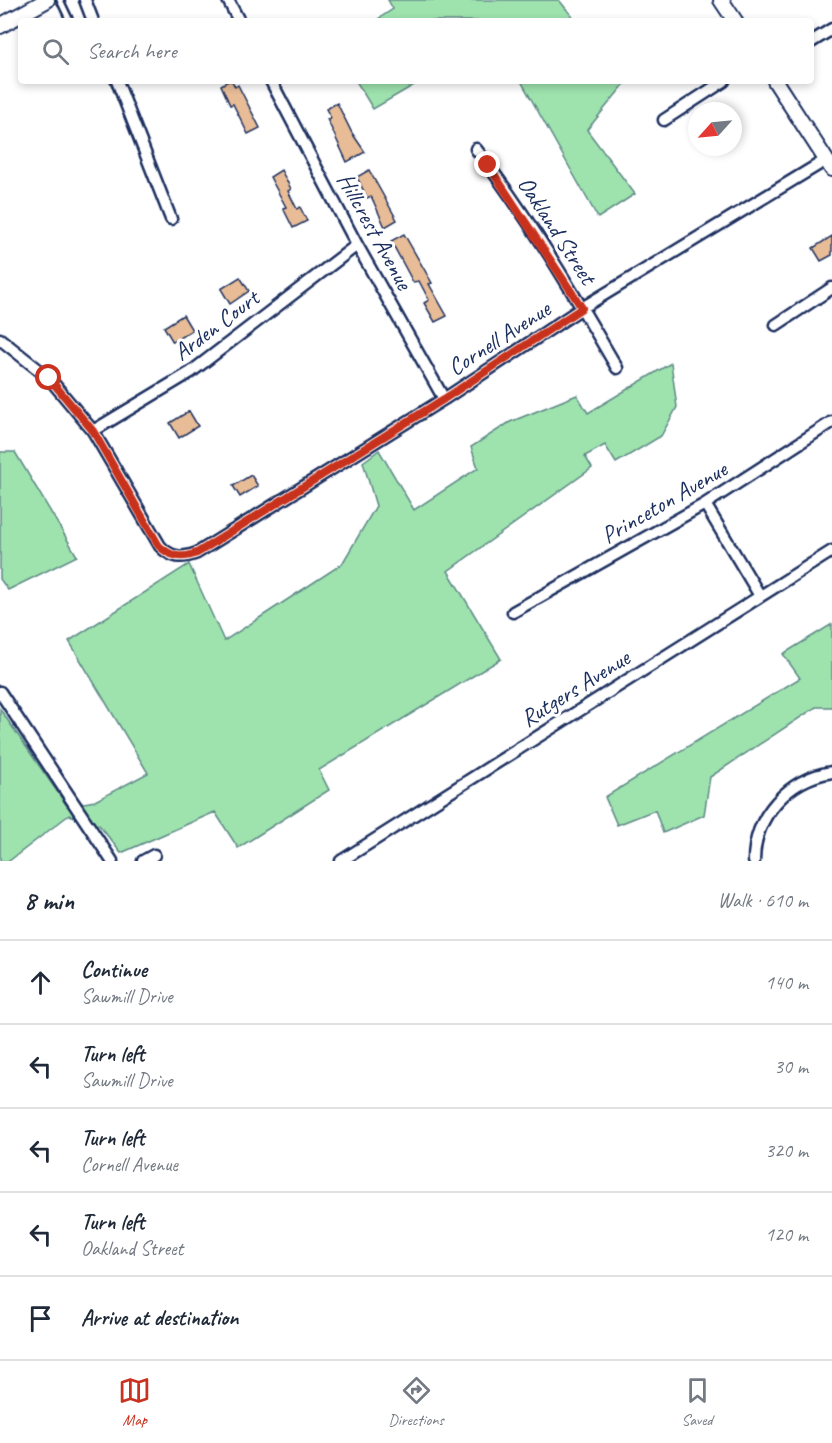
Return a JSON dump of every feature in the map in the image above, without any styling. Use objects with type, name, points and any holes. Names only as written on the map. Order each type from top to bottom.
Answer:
[{"type":"main road","points":[[21,18],[47,0]]},
{"type":"main road","points":[[721,0],[733,18]]},
{"type":"main road","points":[[0,26],[18,19]]},
{"type":"main road","points":[[777,84],[829,164]]},
{"type":"street","points":[[85,0],[92,18]]},
{"type":"street","points":[[228,0],[237,18]]},
{"type":"street","points":[[814,40],[832,29]]},
{"type":"street","points":[[118,84],[171,219]]},
{"type":"street","name":"Hillcrest Avenue","points":[[273,84],[357,245],[444,399]]},
{"type":"street","points":[[664,120],[719,84]]},
{"type":"street","name":"Oakland Street","points":[[476,149],[500,181],[582,308],[617,368]]},
{"type":"street","name":"Cornell Avenue","points":[[93,431],[159,546],[171,555],[180,557],[197,553],[444,399],[582,308],[829,164]]},
{"type":"street","name":"Arden Court","points":[[93,431],[191,372],[357,245]]},
{"type":"street","points":[[776,324],[832,288]]},
{"type":"street","points":[[0,339],[49,378],[93,431]]},
{"type":"street","name":"Princeton Avenue","points":[[513,612],[705,504],[832,422]]},
{"type":"street","points":[[705,504],[760,596]]},
{"type":"street","name":"Rutgers Avenue","points":[[341,861],[832,551]]},
{"type":"street","points":[[0,692],[112,861]]},
{"type":"street","points":[[754,861],[759,831],[766,815],[777,801],[798,784],[832,772]]},
{"type":"street","points":[[143,861],[154,855]]},
{"type":"lane","points":[[60,0],[69,18]]},
{"type":"green space","points":[[388,0],[559,0],[574,18],[380,18],[393,9]]},
{"type":"green space","points":[[358,84],[416,84],[373,109]]},
{"type":"green space","points":[[523,84],[625,84],[587,130],[635,194],[598,218]]},
{"type":"green space","points":[[671,363],[677,407],[661,436],[616,463],[605,445],[585,456],[592,468],[448,571],[501,659],[319,770],[329,790],[238,848],[215,812],[121,853],[99,825],[69,815],[9,861],[0,861],[0,709],[67,806],[95,801],[148,773],[69,641],[189,564],[224,641],[342,564],[376,506],[363,462],[379,450],[414,510],[478,468],[471,447],[510,422],[577,395],[588,413]]},
{"type":"green space","points":[[0,452],[15,452],[77,556],[8,590],[0,579]]},
{"type":"green space","points":[[832,624],[832,707],[816,707],[710,777],[704,815],[663,833],[655,810],[617,825],[605,797],[800,678],[783,654]]},
{"type":"building","points":[[234,84],[235,87],[238,85],[260,128],[248,134],[221,85]]},
{"type":"building","points":[[337,103],[352,133],[365,152],[347,162],[327,119],[331,118],[326,109]]},
{"type":"building","points":[[281,170],[291,189],[288,191],[297,209],[300,207],[307,221],[293,228],[283,208],[286,207],[270,177]]},
{"type":"building","points":[[369,170],[397,220],[385,227],[371,196],[367,198],[357,177]]},
{"type":"building","points":[[404,234],[432,283],[429,284],[447,316],[435,322],[424,303],[429,300],[419,281],[413,282],[391,241]]},
{"type":"building","points":[[832,236],[832,255],[821,261],[813,248]]},
{"type":"building","points":[[240,277],[249,291],[230,304],[221,289]]},
{"type":"building","points":[[183,315],[192,330],[173,342],[164,327]]},
{"type":"building","points":[[189,411],[198,426],[179,438],[170,423]]},
{"type":"building","points":[[251,475],[258,486],[240,497],[233,486]]},
{"type":"route","points":[[49,378],[93,431],[159,546],[171,555],[180,557],[197,553],[444,399],[582,308],[488,165]]}]
